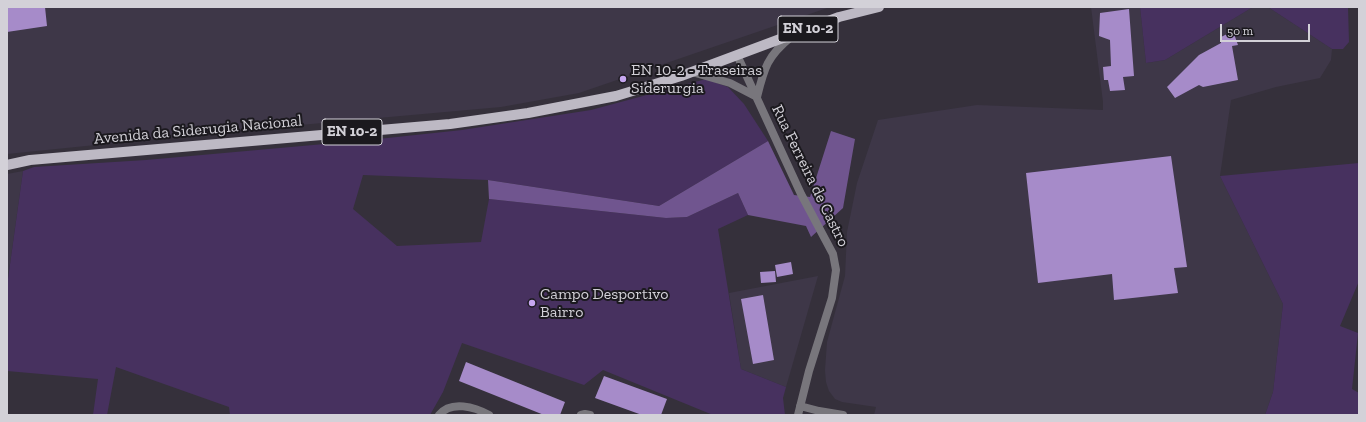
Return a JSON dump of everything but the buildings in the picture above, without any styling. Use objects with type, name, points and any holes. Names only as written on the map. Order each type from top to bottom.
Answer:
[{"type":"main road","name":"Avenida da Siderugia Nacional","points":[[7,165],[30,160],[450,124],[520,114],[616,96],[692,72],[839,17],[879,7]]},
{"type":"street","points":[[757,97],[765,66],[780,46],[794,35]]},
{"type":"street","name":"Rua Ferreira de Castro","points":[[738,55],[801,194],[833,254],[836,270],[832,298],[809,371],[798,415]]},
{"type":"street","name":"Rua Ferreira de Castro","points":[[692,72],[730,83],[757,97]]},
{"type":"street","points":[[441,412],[456,406],[471,406],[489,415]]},
{"type":"street","points":[[800,406],[805,415]]},
{"type":"street","points":[[800,406],[843,415]]},
{"type":"street","points":[[581,415],[590,415]]},
{"type":"shaded area","points":[[7,7],[830,7],[579,93],[501,107],[233,131],[7,154]]},
{"type":"shaded area","points":[[1091,7],[1140,7],[1146,63],[1165,60],[1253,7],[1268,7],[1332,49],[1331,60],[1320,78],[1276,87],[1231,100],[1220,176],[1283,304],[1273,392],[1265,415],[874,415],[876,407],[842,402],[835,399],[829,391],[826,382],[825,370],[827,342],[845,276],[847,232],[857,183],[878,120],[977,105],[1103,110]]},
{"type":"shaded area","points":[[1140,7],[1253,7],[1165,60],[1146,63]]},
{"type":"shaded area","points":[[1268,7],[1348,7],[1349,42],[1343,49],[1332,49]]},
{"type":"shaded area","points":[[706,79],[728,87],[744,104],[768,141],[659,206],[488,180],[363,175],[353,209],[397,246],[481,242],[489,199],[666,218],[687,217],[738,193],[748,215],[718,229],[741,369],[786,387],[783,398],[785,415],[713,415],[603,370],[584,385],[462,343],[443,392],[430,415],[230,415],[229,407],[116,367],[107,415],[93,415],[98,379],[7,371],[7,286],[23,171],[34,167],[146,160],[462,130],[591,110]]},
{"type":"shaded area","points":[[831,131],[855,139],[843,208],[811,237],[806,226],[748,215],[738,193],[687,217],[666,218],[489,199],[488,180],[659,206],[768,141],[794,195],[810,197]]},
{"type":"shaded area","points":[[1359,163],[1359,281],[1340,326],[1358,333],[1352,389],[1359,393],[1359,415],[1265,415],[1273,392],[1283,304],[1220,176]]},
{"type":"shaded area","points":[[23,171],[8,278],[7,286],[7,174]]},
{"type":"shaded area","points":[[818,276],[786,387],[741,369],[729,293]]},
{"type":"place","name":"EN 10-2 - Traseiras Siderurgia","points":[[623,79]]},
{"type":"place","name":"Campo Desportivo Bairro","points":[[532,303]]}]
